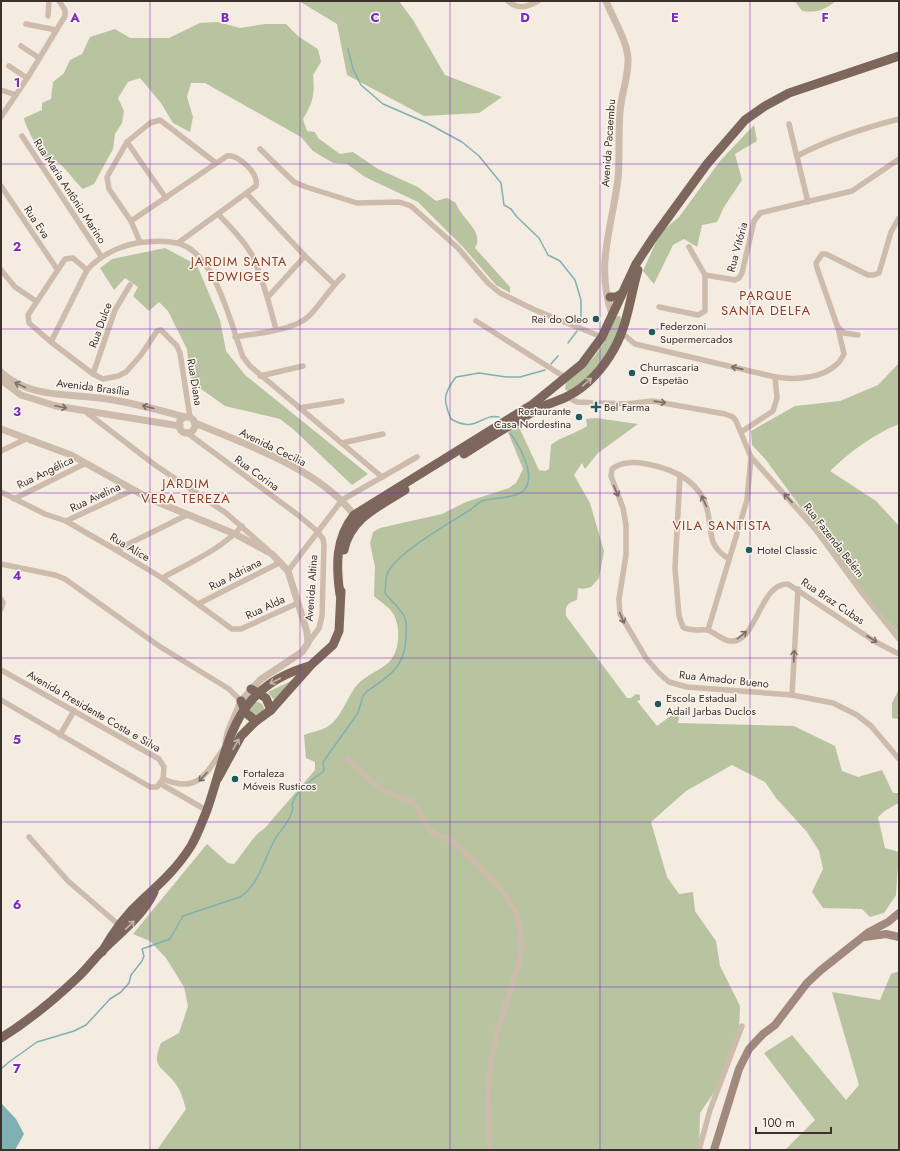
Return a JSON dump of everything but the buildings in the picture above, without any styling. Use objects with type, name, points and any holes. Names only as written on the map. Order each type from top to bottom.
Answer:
[{"type":"main road","points":[[340,595],[338,577],[339,544],[346,525],[354,515],[533,404],[582,364],[602,337],[636,264],[653,238],[677,203],[707,164],[745,120],[765,106],[789,93],[899,56]]},
{"type":"main road","points":[[218,778],[241,736],[256,721],[271,710],[311,665],[333,645],[338,636],[345,544],[356,523],[378,507],[540,407],[567,397],[583,386],[600,370],[622,333],[632,289],[643,255]]},
{"type":"main road","points":[[607,293],[616,297],[621,294]]},
{"type":"main road","points":[[616,305],[625,319]]},
{"type":"main road","points":[[612,314],[625,319]]},
{"type":"main road","points":[[563,380],[561,391],[567,397]]},
{"type":"main road","points":[[1,1038],[30,1018],[68,986],[137,918],[149,903],[156,889],[191,846],[201,827],[218,778],[226,745],[242,705],[255,691],[311,665]]},
{"type":"main road","points":[[255,691],[268,701],[271,710]]},
{"type":"main road","points":[[242,705],[249,716],[256,721]]},
{"type":"main road","points":[[102,952],[119,925],[143,899],[156,889]]},
{"type":"main road","points":[[714,1150],[739,1069],[749,1050],[763,1034],[775,1025],[807,983],[830,962],[870,932],[883,925],[899,913]]},
{"type":"main road","points":[[883,925],[882,932],[886,934]]},
{"type":"main road","points":[[865,937],[886,934],[899,937]]},
{"type":"street","points":[[48,16],[50,1]]},
{"type":"street","points":[[1,117],[65,16],[65,10],[59,1]]},
{"type":"street","points":[[508,1],[514,6],[522,7],[538,1]]},
{"type":"street","name":"Avenida Pacaembu","points":[[605,1],[626,49],[628,59],[620,111],[619,169],[614,210],[604,256],[607,293],[612,314]]},
{"type":"street","points":[[26,24],[56,30]]},
{"type":"street","points":[[20,46],[39,58]]},
{"type":"street","points":[[9,66],[27,78]]},
{"type":"street","points":[[1,90],[16,95]]},
{"type":"street","points":[[797,156],[816,146],[850,133],[899,119]]},
{"type":"street","points":[[140,242],[132,221],[109,189],[107,181],[110,171],[127,142],[150,123],[160,120],[216,163]]},
{"type":"street","points":[[789,124],[808,202],[852,191],[899,160]]},
{"type":"street","name":"Rua Maria Antônio Marino","points":[[22,136],[101,256]]},
{"type":"street","points":[[127,142],[166,198]]},
{"type":"street","points":[[260,149],[294,182],[306,187],[357,203],[398,202],[411,206],[458,248],[488,283],[500,294],[602,337]]},
{"type":"street","points":[[132,221],[216,163],[227,156],[232,155],[252,172],[257,182],[256,186],[178,243]]},
{"type":"street","name":"Rua Eva","points":[[1,186],[56,269]]},
{"type":"street","points":[[247,194],[304,256],[334,284]]},
{"type":"street","name":"Rua Vitória","points":[[705,275],[735,280],[739,278],[744,266],[754,221],[757,216],[765,211],[808,202]]},
{"type":"street","points":[[218,214],[243,241],[252,255],[268,297],[276,329]]},
{"type":"street","points":[[622,333],[635,344],[775,377],[790,379],[817,374],[837,365],[844,354],[838,328],[817,268],[818,259],[822,254],[826,254],[868,275],[879,273],[891,232],[899,218]]},
{"type":"street","points":[[51,342],[87,270],[101,256],[140,242],[178,243],[195,252],[204,261],[215,279],[243,357],[260,376],[382,477]]},
{"type":"street","points":[[659,308],[694,314],[703,313],[706,306],[705,275],[689,247]]},
{"type":"street","points":[[268,297],[304,256]]},
{"type":"street","points":[[87,270],[73,258],[69,257],[65,259],[56,269],[28,315],[29,323],[93,374]]},
{"type":"street","points":[[1,270],[15,286],[36,301]]},
{"type":"street","points":[[235,337],[291,327],[309,316],[334,284],[343,276]]},
{"type":"street","name":"Rua Dulce","points":[[93,374],[115,310],[130,285]]},
{"type":"street","points":[[607,293],[616,305]]},
{"type":"street","points":[[476,321],[563,380]]},
{"type":"street","points":[[838,328],[844,332],[858,335]]},
{"type":"street","name":"Rua Diana","points":[[93,374],[108,379],[126,372],[141,355],[156,331],[161,330],[177,346],[180,353],[190,419]]},
{"type":"street","points":[[260,376],[303,366]]},
{"type":"street","name":"Avenida Brasília","points":[[1,372],[14,382],[38,391],[62,395],[105,398],[139,404],[190,419]]},
{"type":"street","points":[[741,432],[773,411],[777,398],[775,377]]},
{"type":"street","name":"Avenida Brasília","points":[[1,380],[13,390],[29,398],[86,412],[180,426]]},
{"type":"street","points":[[567,397],[577,402],[626,404],[652,401],[714,412],[733,417],[751,457],[747,500],[708,630],[685,629],[679,616],[675,568],[680,475]]},
{"type":"street","points":[[300,408],[342,401]]},
{"type":"street","points":[[86,412],[155,465],[242,526],[281,562],[288,571],[307,632],[308,643],[302,652],[265,675],[255,691]]},
{"type":"street","points":[[190,419],[193,430],[186,432],[180,426],[180,422],[190,419]]},
{"type":"street","name":"Avenida Cecilia","points":[[190,419],[293,466],[342,500],[354,515]]},
{"type":"street","points":[[1,428],[70,455],[133,490],[235,534],[272,554]]},
{"type":"street","name":"Rua Corina","points":[[186,432],[298,515],[317,532]]},
{"type":"street","points":[[342,443],[383,434]]},
{"type":"street","points":[[1,451],[26,439]]},
{"type":"street","points":[[288,571],[342,500],[417,457]]},
{"type":"street","name":"Rua Fazenda Belém","points":[[751,457],[816,530],[863,594],[899,639]]},
{"type":"street","name":"Rua Angélica","points":[[14,499],[86,463]]},
{"type":"street","name":"Rua Amador Bueno","points":[[729,559],[721,554],[712,541],[704,500],[690,481],[680,475],[642,463],[621,464],[612,469],[612,476],[623,508],[626,524],[626,555],[618,599],[620,614],[646,658],[668,682],[687,687],[792,695],[833,703],[857,715],[887,743],[899,759]]},
{"type":"street","name":"Rua Avelina","points":[[66,521],[133,490]]},
{"type":"street","name":"Rua Alice","points":[[1,492],[45,514],[66,521],[162,578],[232,629],[241,629]]},
{"type":"street","points":[[116,550],[187,514]]},
{"type":"street","points":[[162,578],[210,551],[235,534],[242,526]]},
{"type":"street","name":"Avenida Altina","points":[[308,643],[319,628],[322,616],[324,545],[323,539],[317,532]]},
{"type":"street","name":"Rua Adriana","points":[[198,604],[281,562]]},
{"type":"street","points":[[1,564],[55,575],[66,579],[159,646],[229,690],[242,705]]},
{"type":"street","name":"Rua Braz Cubas","points":[[708,630],[730,641],[743,637],[775,588],[788,584],[798,589],[874,641],[899,654]]},
{"type":"street","points":[[792,695],[798,589]]},
{"type":"street","points":[[1,599],[2,607]]},
{"type":"street","name":"Rua Alda","points":[[241,629],[298,603]]},
{"type":"street","name":"Avenida Presidente Costa e Silva","points":[[1,670],[159,759],[164,767],[162,781]]},
{"type":"street","points":[[1,700],[150,786],[157,787],[162,781]]},
{"type":"street","points":[[60,735],[74,711]]},
{"type":"street","points":[[162,781],[186,785],[196,783],[202,779],[226,745]]},
{"type":"street","points":[[347,759],[382,790],[410,801],[416,806],[428,828],[433,833],[452,841],[468,855],[500,888],[516,912],[522,944],[517,970],[498,1029],[491,1060],[488,1093],[490,1150]]},
{"type":"street","points":[[162,781],[206,810]]},
{"type":"street","points":[[29,837],[68,881],[119,925]]},
{"type":"street","points":[[699,1150],[710,1110],[742,1026]]},
{"type":"green space","points":[[299,1],[399,1],[413,20],[445,75],[502,97],[479,113],[424,116],[347,75],[337,24]]},
{"type":"green space","points":[[795,1],[836,1],[824,9],[812,12],[802,11]]},
{"type":"green space","points":[[218,22],[240,28],[265,24],[286,24],[299,37],[318,49],[321,62],[313,75],[314,88],[312,98],[303,119],[307,131],[315,132],[318,138],[340,154],[353,152],[378,169],[418,187],[436,201],[447,198],[456,203],[458,209],[471,225],[477,236],[475,248],[510,287],[510,293],[496,285],[463,247],[418,202],[365,177],[347,164],[333,163],[313,151],[301,137],[205,83],[191,83],[187,97],[193,117],[190,132],[173,123],[161,103],[140,78],[128,82],[118,98],[124,111],[122,123],[115,134],[113,149],[94,184],[83,189],[60,164],[46,158],[40,151],[24,118],[42,110],[42,103],[51,99],[53,82],[64,73],[70,60],[82,54],[90,37],[115,29],[130,38],[169,38],[200,23]]},
{"type":"green space","points":[[754,125],[757,141],[735,154],[742,180],[724,207],[717,222],[702,225],[697,247],[684,239],[673,245],[654,284],[643,271],[660,233],[679,217],[720,161]]},
{"type":"green space","points":[[165,248],[197,265],[220,320],[226,351],[245,375],[368,474],[352,485],[293,429],[280,419],[225,406],[201,389],[190,377],[187,349],[168,311],[159,302],[149,311],[133,296],[138,287],[125,278],[114,290],[100,268],[112,259]]},
{"type":"green space","points":[[620,316],[622,321],[618,332],[614,342],[602,360],[588,377],[571,391],[567,391],[565,389],[566,382],[583,368],[596,354],[611,329],[615,318]]},
{"type":"green space","points":[[899,363],[899,424],[889,428],[862,444],[830,471],[876,501],[899,526],[899,634],[862,591],[766,460],[752,445],[751,431],[795,406],[840,401],[878,385]]},
{"type":"green space","points":[[596,418],[638,424],[598,453],[585,469],[582,463],[574,475],[590,503],[604,551],[599,578],[591,587],[583,589],[578,588],[577,600],[567,605],[566,616],[627,698],[631,698],[636,694],[640,695],[640,700],[637,701],[657,726],[672,715],[676,707],[680,711],[678,723],[794,726],[835,746],[842,771],[858,777],[882,770],[893,793],[899,793],[899,803],[886,810],[878,817],[885,848],[899,852],[896,895],[884,913],[870,917],[862,909],[823,908],[812,892],[823,869],[819,851],[807,832],[776,798],[765,782],[732,765],[686,791],[651,822],[667,877],[679,894],[693,892],[695,911],[716,941],[720,966],[740,1006],[739,1030],[717,1088],[700,1113],[699,1150],[157,1150],[186,1109],[179,1089],[157,1062],[158,1051],[161,1043],[179,1033],[188,1006],[184,987],[166,958],[150,941],[133,934],[207,844],[228,863],[234,864],[252,840],[264,829],[315,770],[315,762],[306,758],[304,735],[327,727],[332,723],[357,685],[387,664],[395,654],[398,641],[398,627],[393,612],[374,596],[375,567],[370,543],[373,532],[380,528],[442,514],[466,502],[509,488],[516,483],[523,469],[508,432],[518,425],[539,470],[545,471],[549,469],[551,445],[587,426],[586,419]]},
{"type":"green space","points":[[293,680],[275,701],[268,692]]},
{"type":"green space","points":[[899,689],[899,719],[892,718],[892,703]]},
{"type":"green space","points":[[257,702],[262,704],[264,709],[262,714],[257,716],[252,714],[250,709],[252,704]]},
{"type":"green space","points":[[899,971],[899,1150],[785,1150],[815,1120],[764,1053],[792,1035],[846,1100],[859,1085],[832,992],[880,1000],[891,974]]},
{"type":"water","points":[[1,1103],[16,1119],[24,1134],[15,1150],[1,1150]]},
{"type":"waterway","points":[[348,49],[353,69],[361,85],[383,104],[427,123],[462,142],[479,156],[501,183],[504,205],[511,209],[517,217],[539,238],[548,255],[560,261],[575,280],[581,300],[581,323]]},
{"type":"waterway","points":[[568,343],[577,331]]},
{"type":"waterway","points":[[551,364],[558,356]]},
{"type":"waterway","points":[[499,417],[488,418],[473,424],[460,423],[451,419],[447,407],[446,397],[449,388],[456,377],[479,373],[506,377],[520,377],[545,370]]},
{"type":"waterway","points":[[1,1069],[37,1042],[74,1031],[86,1025],[110,999],[121,992],[129,983],[131,975],[144,956],[142,949],[170,939],[183,916],[240,897],[252,886],[270,848],[292,813],[293,800],[296,795],[324,771],[323,762],[358,713],[363,696],[366,692],[388,676],[399,664],[403,656],[406,637],[406,620],[401,611],[385,593],[388,572],[394,564],[413,547],[480,502],[517,495],[525,489],[529,476],[525,460],[522,452],[510,433]]},
{"type":"place","name":"Rei do Oleo","points":[[596,319]]},
{"type":"place","name":"Federzoni Supermercados","points":[[652,332]]},
{"type":"place","name":"Churrascaria O Espetão","points":[[632,373]]},
{"type":"place","name":"Bel Farma","points":[[596,407]]},
{"type":"place","name":"Restaurante Casa Nordestina","points":[[579,417]]},
{"type":"place","name":"Hotel Classic","points":[[749,550]]},
{"type":"place","name":"Escola Estadual Adail Jarbas Duclos","points":[[658,704]]},
{"type":"place","name":"Fortaleza Móveis Rusticos","points":[[235,779]]},
{"type":"district","name":"JARDIM SANTA EDWIGES","points":[[239,268]]},
{"type":"district","name":"PARQUE SANTA DELFA","points":[[766,302]]},
{"type":"district","name":"JARDIM VERA TEREZA","points":[[186,490]]},
{"type":"district","name":"VILA SANTISTA","points":[[722,525]]}]
